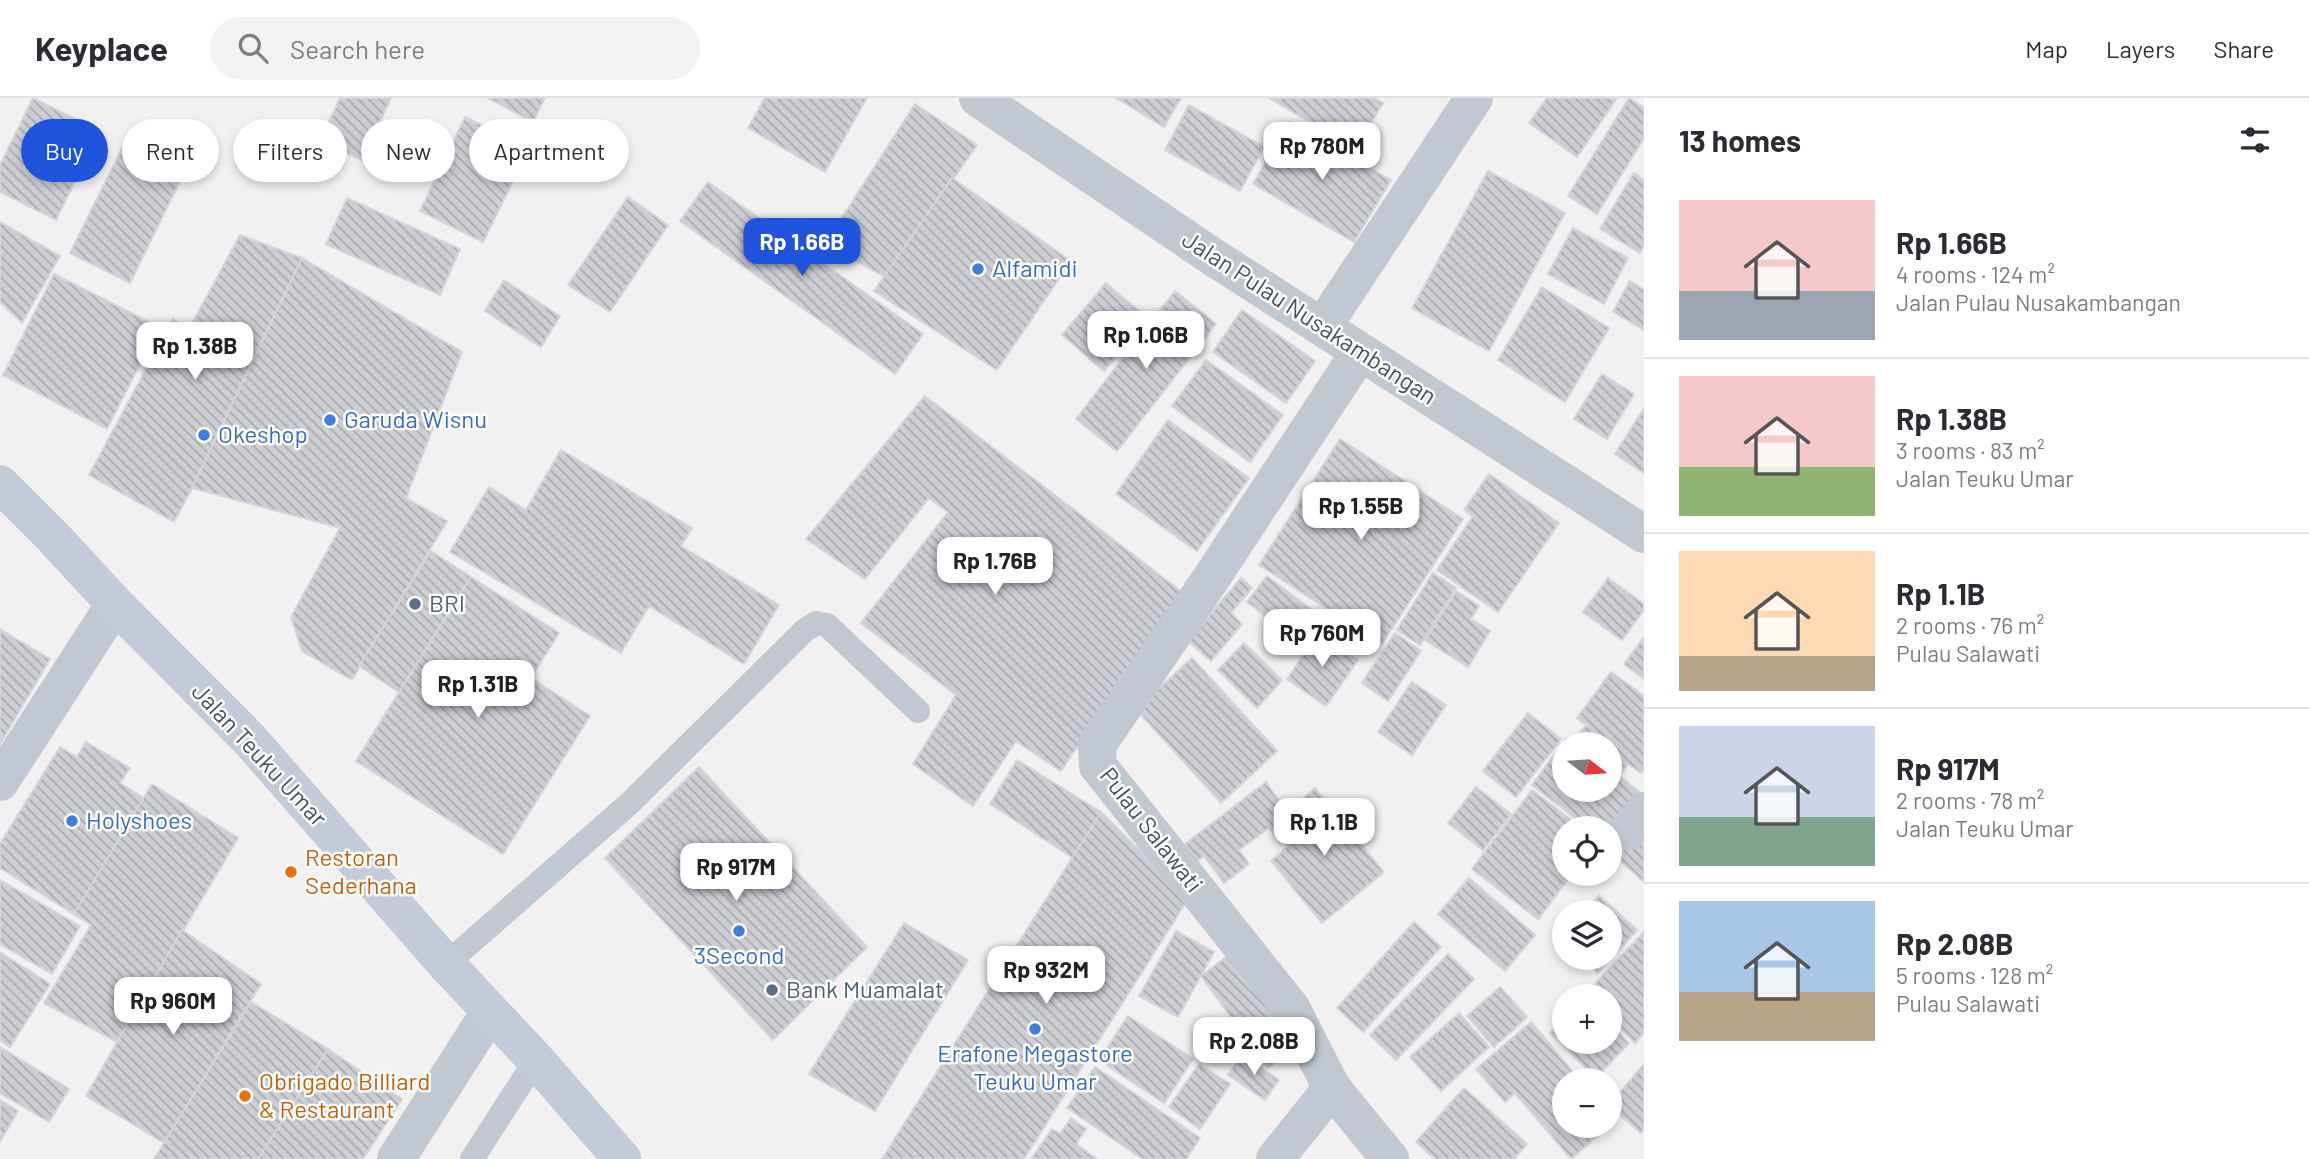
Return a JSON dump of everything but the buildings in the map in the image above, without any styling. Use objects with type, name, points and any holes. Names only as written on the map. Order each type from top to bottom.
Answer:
[{"type":"main road","name":"Jalan Teuku Umar","points":[[0,484],[250,740],[446,964],[536,1060],[622,1159]]},
{"type":"street","name":"Jalan Pulau Nusakambangan","points":[[978,98],[1213,257],[1644,534]]},
{"type":"street","points":[[1323,326],[1474,98]]},
{"type":"street","name":"Pulau Salawati","points":[[1360,352],[1210,580],[1097,745],[1098,766],[1291,1008],[1332,1088],[1390,1159]]},
{"type":"street","points":[[0,782],[115,604]]},
{"type":"street","points":[[396,1159],[490,1012]]},
{"type":"street","points":[[1275,1159],[1332,1088]]},
{"type":"lane","points":[[446,964],[630,803],[804,631],[816,623],[827,625],[918,711]]},
{"type":"lane","points":[[472,1159],[536,1060]]},
{"type":"place","name":"Alfamidi","points":[[978,269]]},
{"type":"place","name":"Garuda Wisnu","points":[[330,420]]},
{"type":"place","name":"Okeshop","points":[[204,435]]},
{"type":"place","name":"BRI","points":[[415,604]]},
{"type":"place","name":"Holyshoes","points":[[72,821]]},
{"type":"place","name":"Restoran Sederhana","points":[[291,872]]},
{"type":"place","name":"3Second","points":[[739,931]]},
{"type":"place","name":"Bank Muamalat","points":[[772,990]]},
{"type":"place","name":"Erafone Megastore Teuku Umar","points":[[1035,1029]]},
{"type":"place","name":"Obrigado Billiard & Restaurant","points":[[245,1096]]}]
